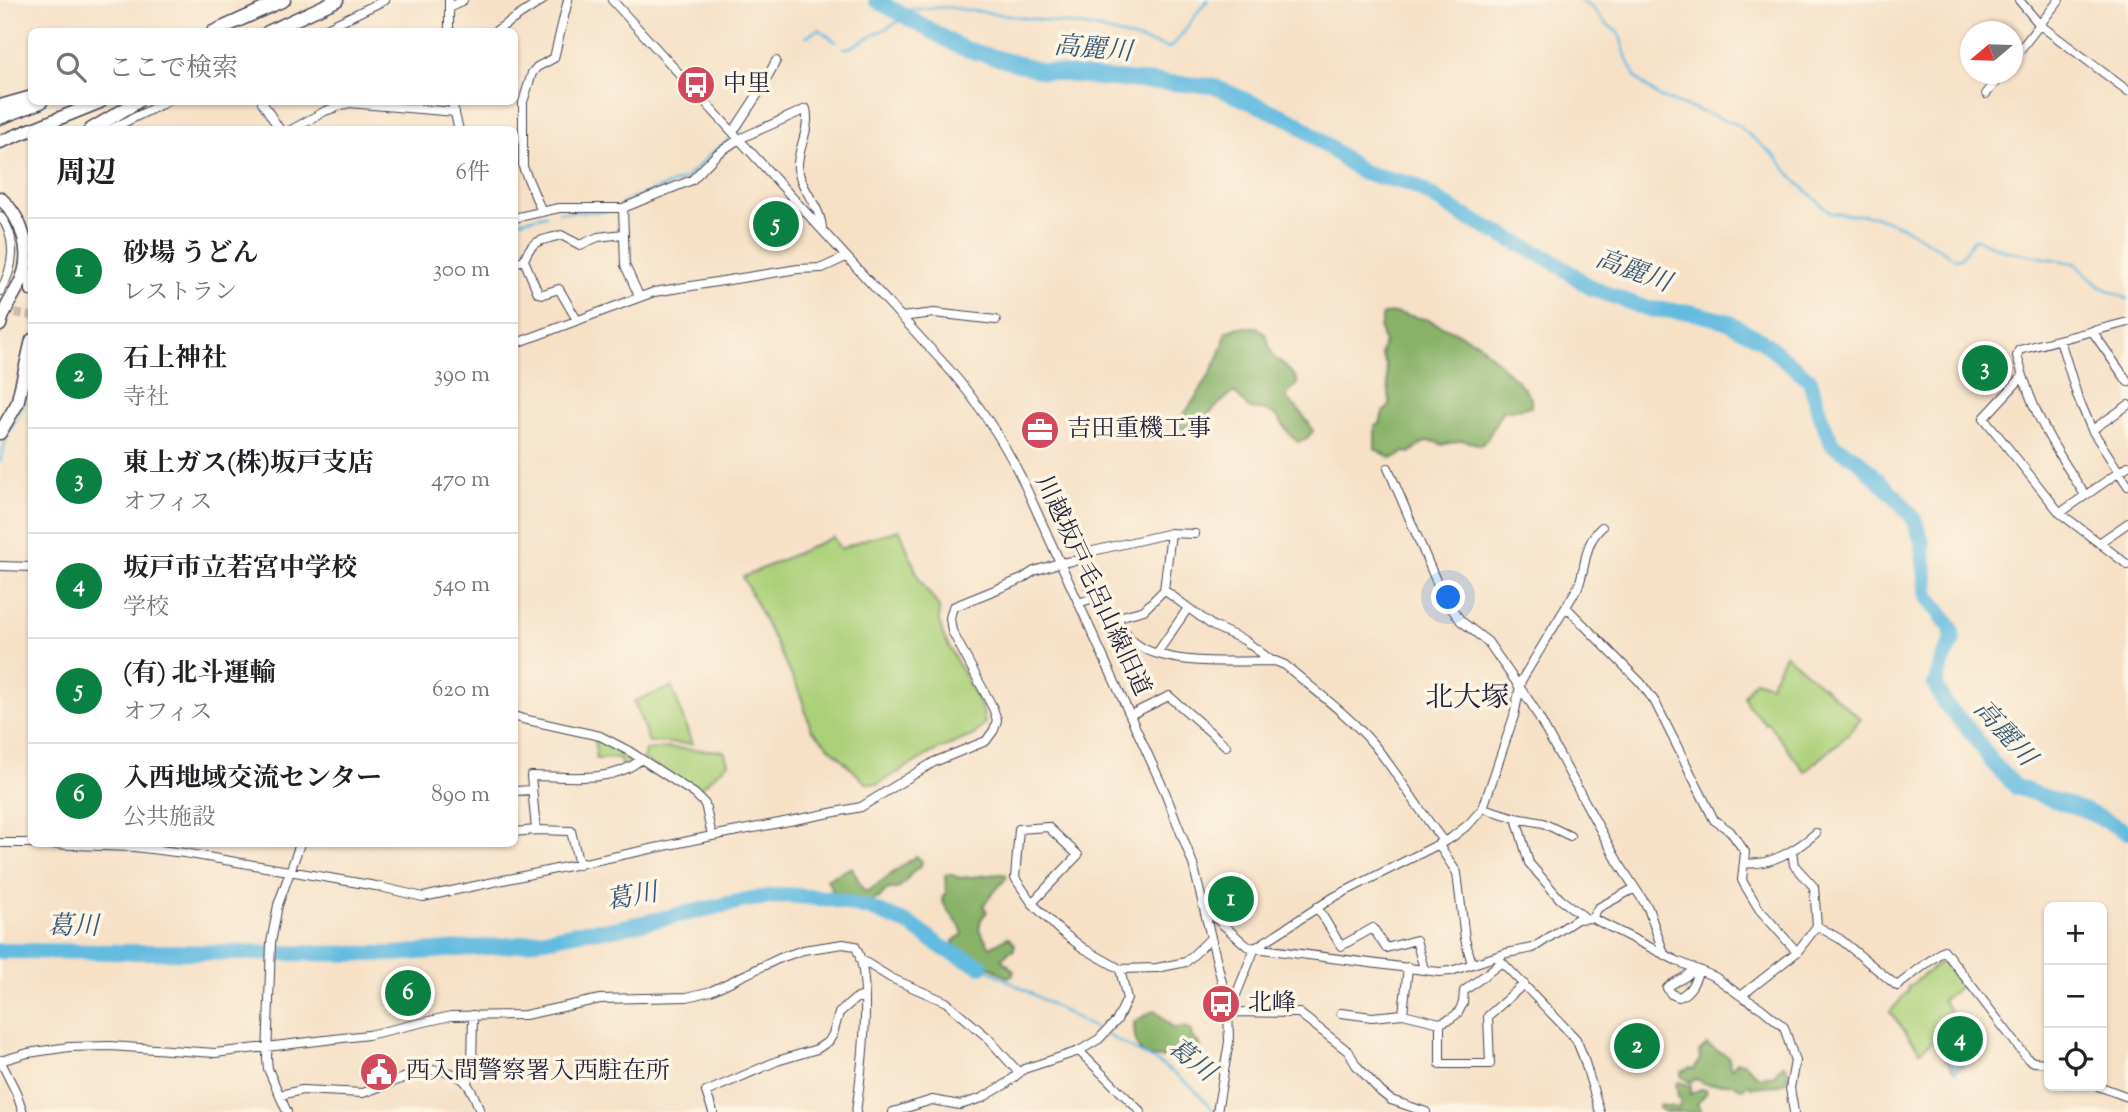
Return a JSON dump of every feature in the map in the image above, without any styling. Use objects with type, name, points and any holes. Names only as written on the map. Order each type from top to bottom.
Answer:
[{"type":"highway","points":[[222,28],[284,0]]},
{"type":"highway","points":[[277,28],[337,0]]},
{"type":"highway","points":[[287,28],[308,14]]},
{"type":"highway","points":[[0,106],[28,98]]},
{"type":"highway","points":[[0,118],[33,105]]},
{"type":"highway","points":[[40,126],[92,105]]},
{"type":"highway","points":[[97,126],[132,105]]},
{"type":"highway","points":[[0,142],[28,131]]},
{"type":"highway","points":[[0,198],[16,215],[22,228],[26,253],[23,276],[0,325]]},
{"type":"highway","points":[[0,433],[17,404],[28,357]]},
{"type":"street","points":[[326,28],[385,0]]},
{"type":"street","points":[[449,28],[449,4],[463,0]]},
{"type":"street","points":[[500,28],[543,0]]},
{"type":"street","points":[[542,212],[523,167],[523,102],[532,73],[537,67],[554,58],[568,0]]},
{"type":"street","name":"川越坂戸毛呂山線旧道","points":[[612,0],[970,393],[1021,477],[1130,715],[1193,864],[1228,1009],[1229,1042],[1217,1112]]},
{"type":"street","points":[[2019,0],[2040,25],[2128,91]]},
{"type":"street","points":[[2023,46],[2059,0]]},
{"type":"street","points":[[518,217],[559,208],[619,208],[692,180],[736,135],[776,61]]},
{"type":"street","points":[[1986,94],[1994,84]]},
{"type":"street","points":[[117,126],[160,105]]},
{"type":"street","points":[[264,105],[277,126]]},
{"type":"street","points":[[298,126],[325,111],[343,105]]},
{"type":"street","points":[[373,105],[455,112]]},
{"type":"street","points":[[453,105],[458,126]]},
{"type":"street","points":[[736,135],[806,109],[805,139],[798,168],[821,216],[822,231]]},
{"type":"street","points":[[619,208],[625,265],[639,296]]},
{"type":"street","points":[[0,216],[10,233],[12,256],[7,279],[0,291]]},
{"type":"street","points":[[577,320],[559,289],[538,293],[524,260],[530,245],[561,235],[580,244],[598,237],[623,234]]},
{"type":"street","points":[[518,342],[577,320],[601,314],[639,296],[798,269],[822,268],[846,257]]},
{"type":"street","points":[[518,262],[524,260]]},
{"type":"street","points":[[901,317],[934,313],[996,320]]},
{"type":"street","points":[[2085,495],[2043,429],[2031,404],[2017,356],[2019,351],[2128,322]]},
{"type":"street","points":[[2092,331],[2128,382]]},
{"type":"street","points":[[2060,340],[2077,395],[2092,430],[2128,486]]},
{"type":"street","points":[[2023,376],[1984,418],[2060,513],[2128,565]]},
{"type":"street","points":[[2092,430],[2128,405]]},
{"type":"street","points":[[2060,513],[2128,466]]},
{"type":"street","points":[[1388,468],[1451,611],[1488,642],[1519,686],[1648,908],[1664,954]]},
{"type":"street","points":[[2099,543],[2128,523]]},
{"type":"street","points":[[1426,1112],[1391,1100],[1356,1065],[1349,1052],[1299,1013],[1228,1009],[1255,948],[1317,907],[1462,831],[1483,808],[1514,716],[1519,686],[1582,578],[1585,553],[1602,527]]},
{"type":"street","points":[[1195,534],[1171,533],[1093,551],[1086,564],[1090,593],[1136,644],[1157,653],[1195,659],[1272,661],[1285,665],[1352,723],[1374,745],[1441,843],[1457,873],[1465,939],[1472,964]]},
{"type":"street","points":[[1115,618],[1144,611],[1164,590],[1171,533]]},
{"type":"street","points":[[134,847],[184,853],[423,897],[861,807],[934,762],[986,741],[994,730],[997,720],[993,708],[950,624],[953,607],[1059,562],[1080,560],[1086,564]]},
{"type":"street","points":[[0,566],[28,567]]},
{"type":"street","points":[[1164,590],[1213,626],[1244,640],[1272,661]]},
{"type":"street","points":[[1078,603],[1094,598]]},
{"type":"street","points":[[1566,607],[1642,683],[1655,702],[1714,820],[1730,831],[1742,847],[1745,863],[1742,880],[1744,884],[1759,909],[1797,952]]},
{"type":"street","points":[[1157,653],[1188,608]]},
{"type":"street","points":[[1130,715],[1169,696],[1226,746]]},
{"type":"street","points":[[518,717],[600,736],[629,751],[685,787],[705,804],[712,836]]},
{"type":"street","points":[[536,830],[531,776],[598,776],[631,768],[640,760]]},
{"type":"street","points":[[518,791],[531,790]]},
{"type":"street","points":[[1483,808],[1543,823],[1570,836]]},
{"type":"street","points":[[1516,818],[1529,863],[1560,899],[1588,917],[1715,976],[1784,1027],[1795,1061],[1790,1088],[1794,1112]]},
{"type":"street","points":[[1032,903],[1078,855],[1048,827],[1019,829],[1015,878],[1032,903],[1058,929],[1083,948],[1120,968],[1157,968],[1186,962],[1211,938]]},
{"type":"street","points":[[518,832],[571,831],[579,865]]},
{"type":"street","points":[[1745,863],[1755,863],[1792,851],[1816,833]]},
{"type":"street","points":[[0,843],[28,843]]},
{"type":"street","points":[[183,847],[184,853]]},
{"type":"street","points":[[287,1112],[268,1069],[266,1047],[271,943],[278,905],[298,847]]},
{"type":"street","points":[[1741,996],[1797,952],[1817,926],[1814,887],[1794,865],[1792,851]]},
{"type":"street","points":[[1204,908],[1247,946],[1451,971],[1534,948],[1577,919],[1588,917],[1598,908],[1635,888]]},
{"type":"street","points":[[1317,907],[1341,946],[1373,928],[1387,948],[1416,940],[1424,969]]},
{"type":"street","points":[[1817,926],[1840,939],[1898,986],[1944,950],[2028,1059],[2044,1063]]},
{"type":"street","points":[[23,1112],[0,1060],[69,1047],[110,1046],[215,1053],[369,1035],[439,1018],[525,1015],[600,999],[687,997],[723,986],[791,954],[843,944],[855,946],[860,959],[864,996],[864,1043],[856,1112]]},
{"type":"street","points":[[860,959],[891,978],[946,1002],[987,1037],[1019,1073]]},
{"type":"street","points":[[1499,959],[1576,1040],[1600,1112]]},
{"type":"street","points":[[1341,1013],[1373,1017],[1403,1014],[1440,1023],[1458,1013],[1464,991],[1499,959]]},
{"type":"street","points":[[1403,1014],[1408,967]]},
{"type":"street","points":[[892,1112],[932,1100],[952,1108],[966,1104],[982,1098],[1024,1069],[1079,1051],[1099,1040],[1117,1020],[1128,999],[1120,968]]},
{"type":"street","points":[[1440,1023],[1440,1064],[1490,1064],[1488,1016],[1524,984]]},
{"type":"street","points":[[713,1112],[706,1092],[777,1061],[817,1049],[829,1041],[839,1013],[855,999],[864,996]]},
{"type":"street","points":[[467,1082],[472,1070],[473,1015]]},
{"type":"street","points":[[1079,1051],[1141,1112]]},
{"type":"street","points":[[280,1095],[302,1090],[363,1093],[425,1070],[459,1075],[472,1089],[480,1112]]},
{"type":"street","points":[[2107,1089],[2128,1097]]},
{"type":"green space","points":[[1397,313],[1429,320],[1477,342],[1522,386],[1531,398],[1531,407],[1502,411],[1488,438],[1481,445],[1462,440],[1442,445],[1429,441],[1410,453],[1404,452],[1391,458],[1375,449],[1375,426],[1380,424],[1383,412],[1390,403],[1386,365],[1381,354],[1384,342],[1380,329],[1383,314]]},
{"type":"green space","points":[[1239,327],[1257,327],[1266,335],[1273,357],[1284,364],[1297,379],[1297,384],[1288,393],[1287,399],[1302,414],[1313,431],[1305,440],[1298,442],[1275,415],[1250,409],[1234,392],[1196,424],[1182,429],[1177,424],[1213,368],[1226,332]]},
{"type":"green space","points":[[900,530],[919,579],[939,607],[943,635],[983,711],[985,724],[974,735],[933,752],[878,784],[866,783],[811,729],[800,693],[743,577],[833,537],[840,549]]},
{"type":"green space","points":[[1785,654],[1861,719],[1844,738],[1805,772],[1768,723],[1747,704],[1744,696],[1755,680],[1770,685]]},
{"type":"green space","points":[[672,687],[692,744],[649,742],[634,701]]},
{"type":"green space","points":[[595,737],[635,762],[621,767],[620,758],[596,759]]},
{"type":"green space","points":[[668,748],[724,751],[728,763],[697,791],[643,759],[645,750]]},
{"type":"green space","points":[[916,856],[922,861],[921,866],[914,870],[904,883],[870,902],[833,892],[827,879],[852,867],[862,888],[867,892]]},
{"type":"green space","points":[[999,874],[1005,874],[1007,877],[983,905],[987,912],[981,919],[979,929],[990,947],[1008,937],[1015,944],[1013,951],[1002,959],[1014,971],[1012,976],[1007,977],[954,945],[953,941],[963,934],[942,899],[946,892],[945,875],[960,878]]},
{"type":"green space","points":[[1942,961],[1961,986],[1942,1000],[1957,1023],[1920,1051],[1890,1012],[1908,991],[1908,987]]},
{"type":"green space","points":[[1155,1010],[1173,1028],[1184,1027],[1191,1030],[1192,1038],[1198,1042],[1201,1049],[1192,1055],[1156,1058],[1143,1054],[1136,1042],[1134,1022]]},
{"type":"green space","points":[[1707,1045],[1729,1057],[1730,1067],[1737,1062],[1744,1063],[1759,1077],[1775,1075],[1784,1065],[1789,1072],[1787,1079],[1781,1085],[1751,1087],[1750,1084],[1742,1088],[1732,1084],[1706,1084],[1697,1079],[1690,1082],[1681,1076],[1681,1072],[1694,1069],[1700,1059],[1699,1052]]},
{"type":"green space","points":[[1679,1082],[1691,1086],[1691,1094],[1700,1089],[1706,1090],[1697,1104],[1702,1112],[1664,1112],[1659,1109],[1659,1105],[1679,1108],[1681,1100],[1676,1084]]},
{"type":"water","points":[[1971,1041],[1980,1054],[1955,1072],[1945,1058]]},
{"type":"waterway","name":"高麗川","points":[[876,0],[962,48],[1043,71],[1213,86],[1294,121],[1363,173],[1412,184],[1462,215],[1555,262],[1591,288],[1648,309],[1690,312],[1726,321],[1760,339],[1810,380],[1820,416],[1832,444],[1857,459],[1896,497],[1914,519],[1922,542],[1928,597],[1951,628],[1953,640],[1943,659],[1935,685],[1945,704],[2016,787],[2086,811],[2128,832]]},
{"type":"waterway","points":[[893,11],[945,7],[1092,27],[1169,48],[1208,0]]},
{"type":"waterway","points":[[1579,0],[1592,8],[1605,23],[1619,33],[1636,78],[1659,97],[1736,124],[1777,158],[1795,180],[1831,213],[1874,216],[1904,227],[1956,259],[1977,239],[2006,251],[2075,263],[2099,286],[2128,299]]},
{"type":"waterway","points":[[844,48],[849,48],[906,18]]},
{"type":"waterway","points":[[807,36],[819,29],[836,42]]},
{"type":"waterway","points":[[620,206],[625,201],[685,179],[740,131],[750,112]]},
{"type":"waterway","points":[[559,212],[605,212]]},
{"type":"waterway","points":[[518,221],[546,215]]},
{"type":"waterway","points":[[0,461],[7,436],[24,406],[28,392]]},
{"type":"waterway","name":"葛川","points":[[0,951],[393,954],[514,945],[585,931],[614,929],[752,899],[787,895],[831,899],[871,909],[911,925],[943,948],[981,966]]},
{"type":"waterway","name":"葛川","points":[[981,966],[1164,1066],[1192,1087],[1215,1112]]},
{"type":"tunnel","points":[[3,311],[28,315]]},
{"type":"place","name":"中里","points":[[696,85]]},
{"type":"place","name":"(有) 北斗運輸","points":[[776,224]]},
{"type":"place","name":"東上ガス(株)坂戸支店","points":[[1985,368]]},
{"type":"place","name":"吉田重機工事","points":[[1040,430]]},
{"type":"place","name":"砂場 うどん","points":[[1231,899]]},
{"type":"place","name":"入西地域交流センター","points":[[408,993]]},
{"type":"place","name":"北峰","points":[[1221,1004]]},
{"type":"place","name":"坂戸市立若宮中学校","points":[[1960,1039]]},
{"type":"place","name":"石上神社","points":[[1637,1046]]},
{"type":"place","name":"西入間警察署入西駐在所","points":[[379,1072]]},
{"type":"district","name":"北大塚","points":[[1467,699]]}]
